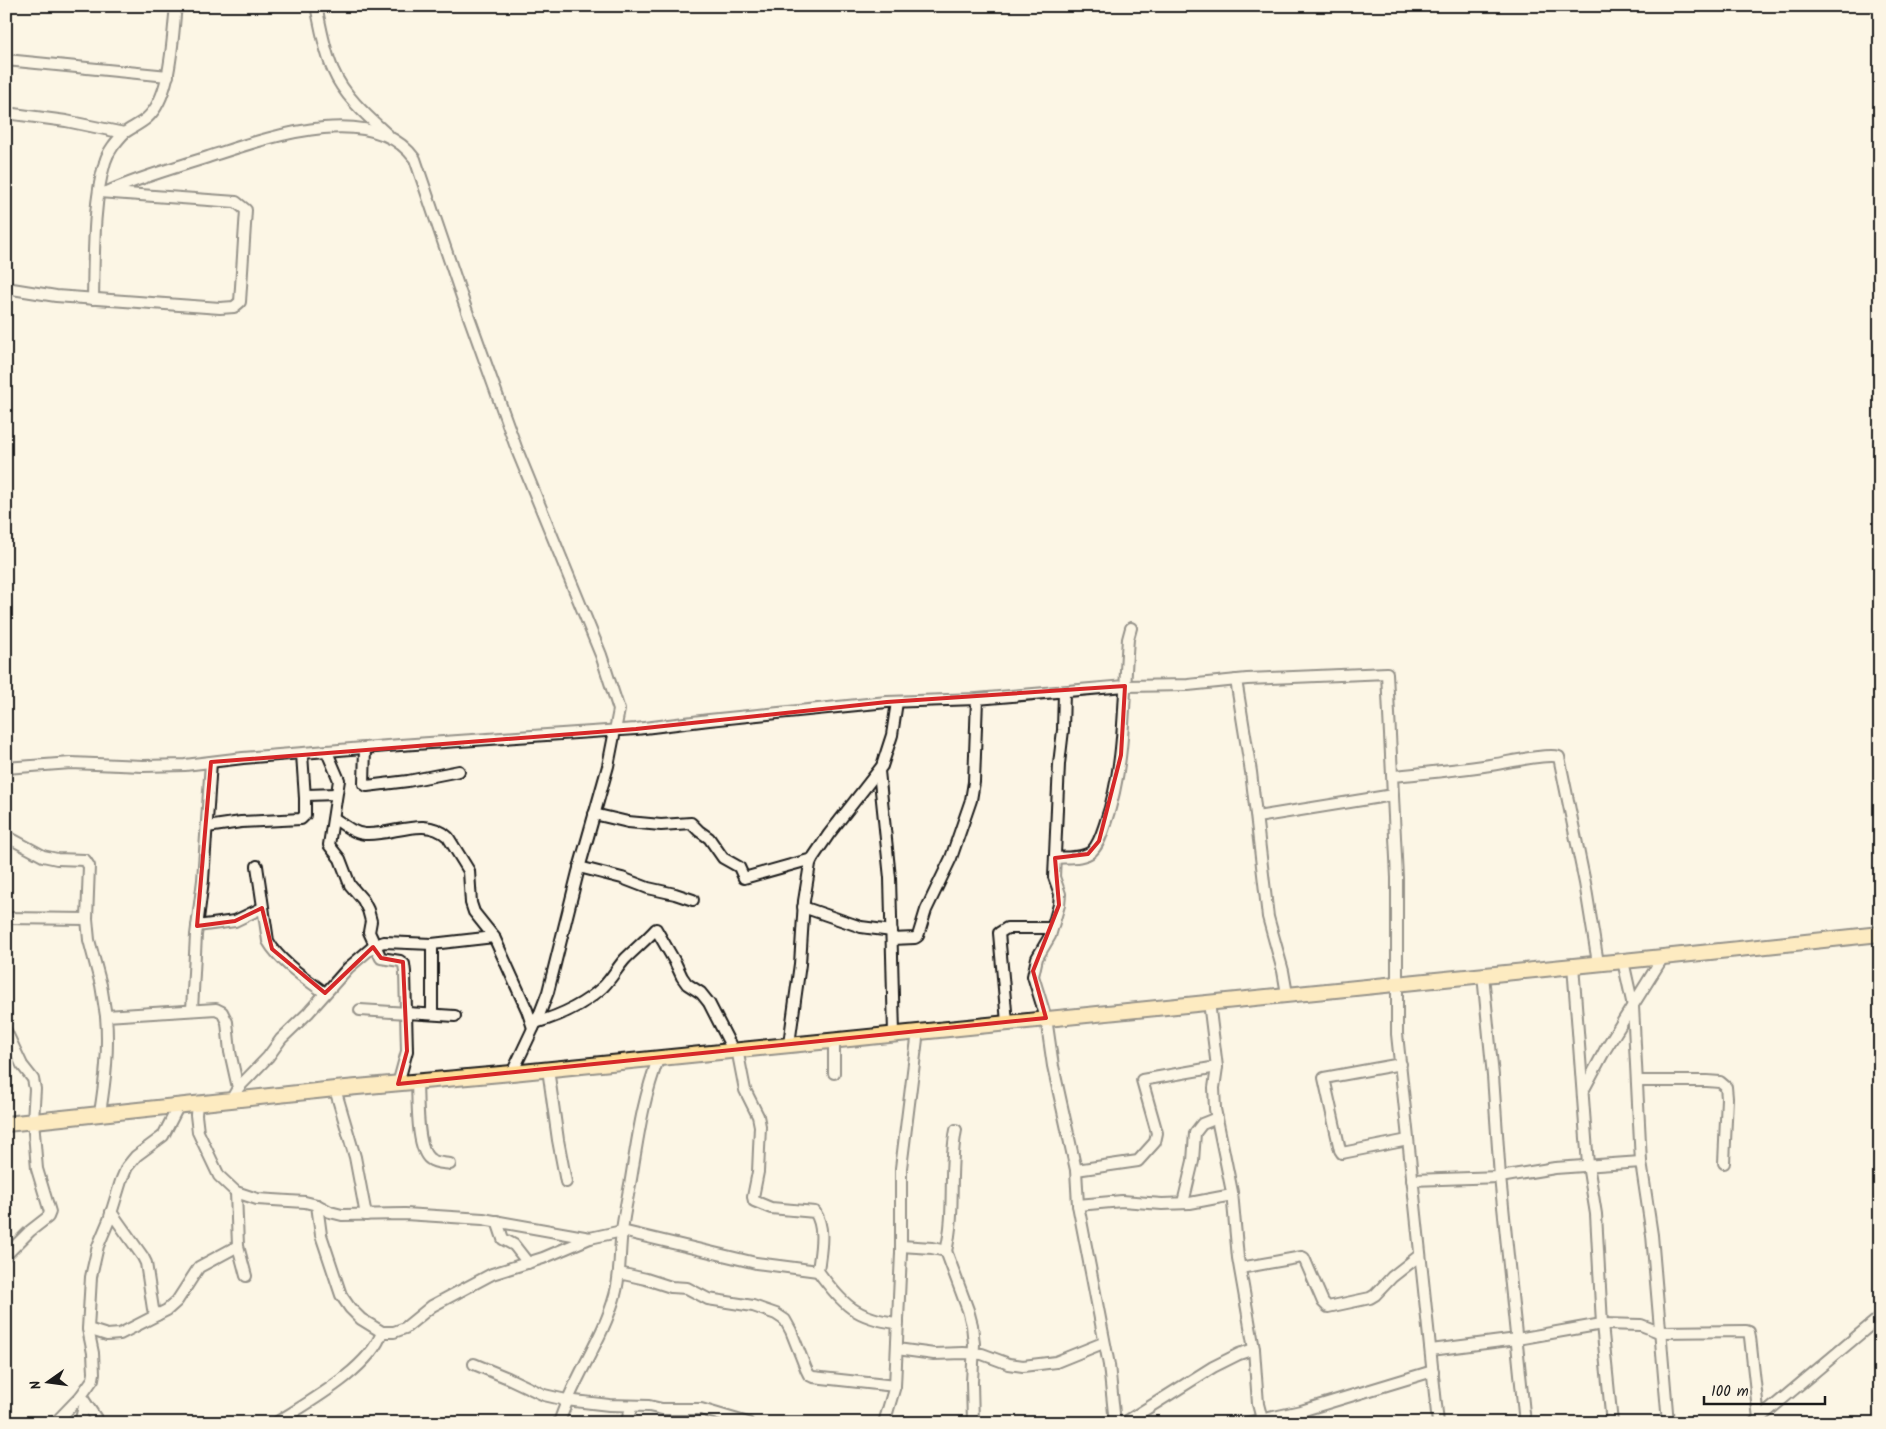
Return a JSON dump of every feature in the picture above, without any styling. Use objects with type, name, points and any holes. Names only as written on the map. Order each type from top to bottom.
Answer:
[{"type":"main road","points":[[6,1124],[197,1103],[234,1094],[335,1089],[512,1073],[1880,934]]},
{"type":"street","points":[[93,299],[94,242],[103,192],[105,162],[113,146],[124,133],[148,117],[161,96],[168,76],[176,6]]},
{"type":"street","points":[[316,6],[326,50],[333,70],[354,102],[388,136],[413,155],[417,163],[464,303],[517,450],[601,654],[617,702],[618,717],[608,766],[579,868],[548,992],[512,1073]]},
{"type":"street","points":[[6,60],[168,76]]},
{"type":"street","points":[[6,113],[66,121],[124,133]]},
{"type":"street","points":[[103,192],[280,134],[319,128],[347,127],[388,136]]},
{"type":"street","points":[[6,288],[56,296],[220,308],[234,307],[240,302],[246,210],[242,205],[236,202],[103,192]]},
{"type":"street","points":[[1055,858],[1088,854],[1094,849],[1099,841],[1112,802],[1121,755],[1128,639],[1131,628]]},
{"type":"street","points":[[6,768],[72,763],[143,766],[211,762],[365,748],[615,731],[897,702],[977,699],[1125,686],[1188,685],[1236,680],[1387,672],[1397,878],[1396,1024],[1438,1423]]},
{"type":"street","points":[[1236,680],[1252,772],[1268,916],[1283,971],[1287,994]]},
{"type":"street","points":[[1064,692],[1054,877],[1060,894],[1059,906],[1052,928],[1033,971],[1033,980],[1046,1018],[1047,1036],[1058,1092],[1076,1170],[1078,1205],[1101,1318],[1103,1343],[1109,1365],[1115,1423]]},
{"type":"street","points":[[803,908],[892,935],[915,938],[918,936],[926,910],[951,858],[971,800],[974,782],[977,699]]},
{"type":"street","points":[[789,1044],[800,964],[803,908],[808,872],[812,859],[882,766],[892,735],[897,702]]},
{"type":"street","points":[[365,748],[363,778],[364,784],[367,786],[416,780],[459,771]]},
{"type":"street","points":[[327,752],[339,780],[329,846],[340,859],[350,885],[368,910],[371,922],[369,932],[381,958],[404,964],[407,1051],[398,1084]]},
{"type":"street","points":[[207,827],[241,822],[301,819],[305,815],[302,754]]},
{"type":"street","points":[[1393,776],[1488,766],[1544,757],[1558,757],[1582,864],[1598,963]]},
{"type":"street","points":[[192,1010],[211,762]]},
{"type":"street","points":[[879,771],[890,878],[894,1034]]},
{"type":"street","points":[[305,798],[312,794],[336,794]]},
{"type":"street","points":[[1257,817],[1393,795]]},
{"type":"street","points":[[594,814],[628,822],[661,826],[691,823],[709,838],[723,858],[739,867],[744,878],[812,859]]},
{"type":"street","points":[[334,818],[356,832],[364,834],[420,826],[444,834],[459,853],[469,871],[471,903],[474,912],[494,937],[534,1026]]},
{"type":"street","points":[[6,836],[43,856],[57,859],[85,860],[89,866],[87,920],[101,985],[107,1032],[106,1065],[100,1113]]},
{"type":"street","points":[[258,866],[262,908],[268,941],[272,949],[325,994]]},
{"type":"street","points":[[579,868],[693,900]]},
{"type":"street","points":[[197,926],[235,921],[262,908]]},
{"type":"street","points":[[6,918],[87,920]]},
{"type":"street","points":[[1007,1022],[999,933],[1007,928],[1052,928]]},
{"type":"street","points":[[534,1026],[584,1001],[603,987],[624,960],[656,930],[676,962],[682,977],[687,984],[701,993],[735,1049],[745,1090],[755,1108],[760,1126],[758,1172],[753,1199],[759,1205],[771,1208],[815,1212],[821,1220],[821,1246],[818,1271]]},
{"type":"street","points":[[234,1094],[281,1039],[308,1013],[348,968],[375,945],[390,941],[432,944],[494,937]]},
{"type":"street","points":[[432,944],[432,1014]]},
{"type":"street","points":[[1583,1091],[1605,1050],[1663,957]]},
{"type":"street","points":[[1623,960],[1633,1006],[1642,1162],[1652,1235],[1668,1423]]},
{"type":"street","points":[[1573,966],[1588,1165],[1596,1214],[1602,1324],[1612,1423]]},
{"type":"street","points":[[1483,974],[1500,1177],[1525,1423]]},
{"type":"street","points":[[1209,1002],[1218,1067],[1214,1088],[1217,1118],[1232,1196],[1240,1268],[1254,1349],[1258,1404],[1263,1422]]},
{"type":"street","points":[[106,1016],[216,1009],[222,1012],[227,1022],[234,1094]]},
{"type":"street","points":[[360,1010],[455,1016]]},
{"type":"street","points":[[6,1031],[22,1065],[33,1079],[35,1089],[33,1120],[37,1168],[50,1215],[30,1231],[6,1255]]},
{"type":"street","points":[[884,1423],[895,1386],[901,1246],[901,1168],[918,1031]]},
{"type":"street","points":[[834,1040],[834,1073]]},
{"type":"street","points":[[559,1423],[566,1400],[601,1333],[615,1295],[620,1273],[622,1231],[648,1087],[659,1057]]},
{"type":"street","points":[[1401,1064],[1324,1078],[1342,1153],[1408,1140]]},
{"type":"street","points":[[1076,1170],[1138,1161],[1155,1142],[1157,1133],[1142,1080],[1218,1067]]},
{"type":"street","points":[[548,1069],[566,1182]]},
{"type":"street","points":[[1637,1081],[1707,1081],[1720,1082],[1726,1087],[1724,1163]]},
{"type":"street","points":[[417,1082],[420,1136],[425,1154],[432,1161],[450,1164]]},
{"type":"street","points":[[335,1089],[355,1157],[366,1215]]},
{"type":"street","points":[[197,1103],[198,1132],[204,1149],[219,1176],[236,1192],[257,1199],[317,1205],[330,1212],[342,1215],[420,1214],[497,1221],[590,1238]]},
{"type":"street","points":[[80,1423],[83,1400],[93,1379],[94,1372],[93,1353],[88,1329],[91,1277],[98,1246],[127,1167],[136,1156],[163,1136],[179,1105]]},
{"type":"street","points":[[1183,1203],[1193,1161],[1195,1133],[1202,1124],[1217,1118]]},
{"type":"street","points":[[956,1130],[951,1172],[952,1202],[949,1240],[946,1251],[968,1310],[974,1344],[972,1423]]},
{"type":"street","points":[[1412,1180],[1500,1177],[1555,1168],[1642,1162]]},
{"type":"street","points":[[236,1192],[238,1246],[246,1276]]},
{"type":"street","points":[[1078,1205],[1122,1201],[1162,1204],[1183,1203],[1232,1196]]},
{"type":"street","points":[[317,1205],[321,1235],[341,1296],[361,1319],[382,1332],[394,1332],[404,1328],[432,1306],[473,1283],[500,1271],[552,1255],[590,1238],[622,1231],[756,1263],[818,1271],[841,1300],[855,1312],[872,1319],[898,1323]]},
{"type":"street","points":[[111,1212],[146,1263],[153,1309],[157,1315]]},
{"type":"street","points":[[497,1221],[503,1239],[514,1245],[528,1263]]},
{"type":"street","points":[[88,1329],[107,1335],[120,1334],[167,1310],[178,1301],[199,1267],[238,1246]]},
{"type":"street","points":[[901,1246],[946,1251]]},
{"type":"street","points":[[1240,1268],[1302,1257],[1323,1302],[1328,1307],[1370,1298],[1405,1265],[1420,1255]]},
{"type":"street","points":[[620,1273],[671,1287],[687,1288],[708,1299],[753,1306],[776,1314],[785,1320],[806,1369],[809,1375],[813,1377],[895,1386]]},
{"type":"street","points":[[1641,1325],[1658,1311]]},
{"type":"street","points":[[1756,1421],[1880,1317]]},
{"type":"street","points":[[1431,1350],[1602,1324],[1641,1325],[1659,1332],[1742,1330],[1749,1332],[1756,1421]]},
{"type":"street","points":[[276,1423],[312,1400],[354,1369],[375,1347],[382,1332]]},
{"type":"street","points":[[897,1349],[934,1354],[982,1354],[1009,1364],[1023,1366],[1056,1362],[1103,1343]]},
{"type":"street","points":[[1124,1423],[1213,1367],[1254,1349]]},
{"type":"street","points":[[474,1364],[544,1395],[566,1400],[609,1405],[701,1409],[748,1423]]},
{"type":"street","points":[[1246,1423],[1263,1422],[1433,1371]]},
{"type":"street","points":[[55,1423],[83,1400]]},
{"type":"street","points":[[83,1400],[99,1423]]},
{"type":"street","points":[[626,1423],[632,1406]]},
{"type":"highlighted area","points":[[1125,686],[1121,755],[1099,841],[1088,854],[1055,858],[1059,905],[1033,971],[1046,1018],[398,1084],[407,1051],[403,962],[381,958],[373,947],[325,993],[272,949],[262,908],[235,921],[197,926],[211,762],[636,729],[887,702]]}]
